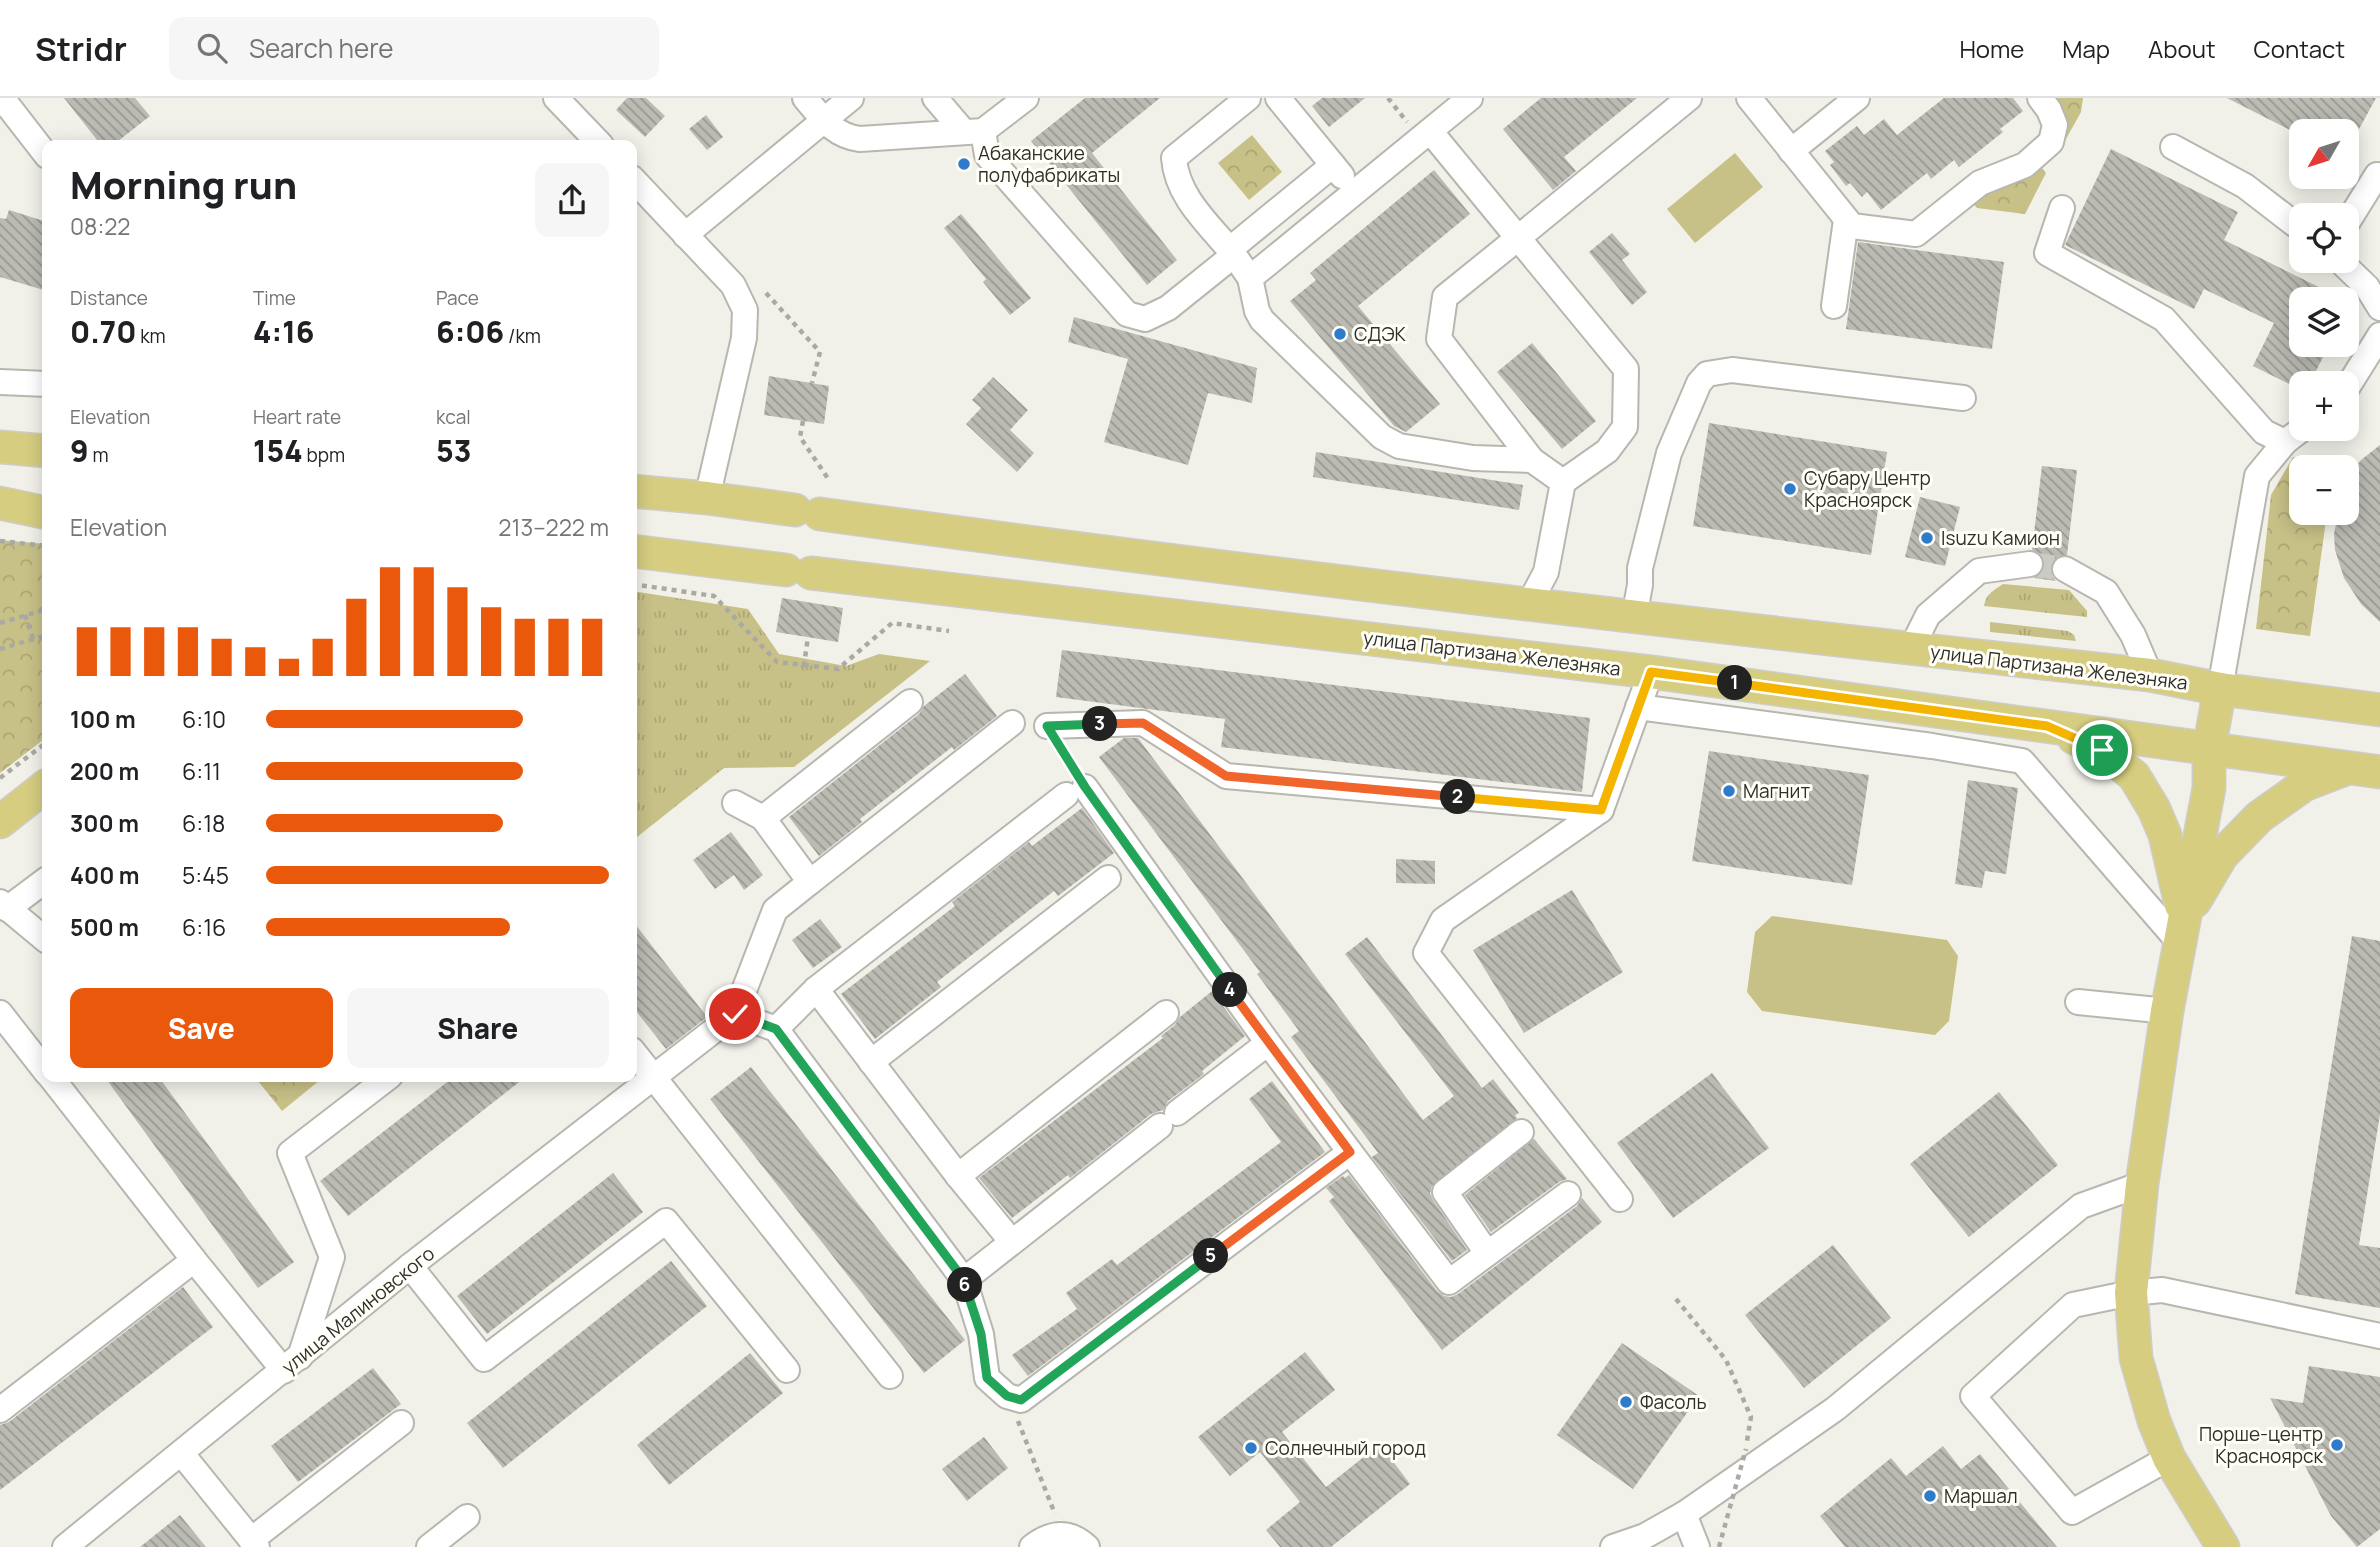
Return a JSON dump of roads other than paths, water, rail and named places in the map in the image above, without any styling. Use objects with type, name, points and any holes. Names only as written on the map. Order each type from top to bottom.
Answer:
[{"type":"main road","points":[[0,447],[42,451]]},
{"type":"main road","name":"улица Партизана Железняка","points":[[637,491],[707,498],[1147,558],[1634,617],[2150,675],[2220,689],[2380,710]]},
{"type":"main road","points":[[0,502],[42,503]]},
{"type":"main road","points":[[0,502],[42,512]]},
{"type":"main road","name":"улица Партизана Железняка","points":[[637,552],[1651,672],[2380,772]]},
{"type":"main road","points":[[2220,689],[2209,750],[2209,788],[2167,1011],[2142,1184],[2131,1293],[2136,1358],[2154,1421],[2169,1458],[2223,1547]]},
{"type":"main road","points":[[2040,725],[2102,750],[2134,776],[2165,835],[2181,931]]},
{"type":"main road","points":[[2181,931],[2222,855],[2259,817],[2304,785],[2346,769]]},
{"type":"main road","points":[[0,822],[42,789]]},
{"type":"street","points":[[2,98],[42,150]]},
{"type":"street","points":[[805,98],[823,121],[842,135],[860,139],[974,132],[1026,98]]},
{"type":"street","points":[[685,235],[851,98]]},
{"type":"street","points":[[935,98],[974,132],[987,155],[1127,314],[1146,319],[1168,308],[1333,165]]},
{"type":"street","points":[[1248,98],[1174,158],[1175,174],[1184,194],[1250,278],[1257,311],[1262,320],[1382,438],[1399,446],[1473,458],[1532,460]]},
{"type":"street","points":[[1278,98],[1355,192]]},
{"type":"street","points":[[1250,278],[1470,98]]},
{"type":"street","points":[[1563,482],[1532,460],[1439,339],[1445,297],[1689,98]]},
{"type":"street","points":[[1749,98],[1852,226],[1916,234],[1980,183],[2025,165],[2051,142],[2055,125],[2040,98]]},
{"type":"street","points":[[1791,151],[1857,98]]},
{"type":"street","points":[[561,100],[597,140]]},
{"type":"street","points":[[1430,131],[1626,369],[1625,427],[1607,451],[1563,482],[1546,572],[1529,604]]},
{"type":"street","points":[[2173,148],[2245,186],[2289,220]]},
{"type":"street","points":[[2359,204],[2377,175]]},
{"type":"street","points":[[637,183],[733,285],[745,310],[744,338],[707,498]]},
{"type":"street","points":[[2062,208],[2047,253],[2164,319],[2264,432],[2289,435]]},
{"type":"street","points":[[1834,306],[1846,219]]},
{"type":"street","points":[[2352,273],[2367,288],[2380,308]]},
{"type":"street","points":[[2358,371],[2380,335]]},
{"type":"street","points":[[1634,617],[1640,568],[1669,453],[1699,383],[1707,374],[1732,370],[1963,398]]},
{"type":"street","points":[[0,382],[42,384]]},
{"type":"street","points":[[2220,689],[2257,476],[2289,440]]},
{"type":"street","points":[[1911,649],[1928,615],[1979,571],[2029,564]]},
{"type":"street","points":[[2065,569],[2106,592],[2133,635],[2150,675]]},
{"type":"street","points":[[1620,1199],[1426,953],[1443,920],[1601,810],[1651,672]]},
{"type":"street","points":[[763,818],[910,702]]},
{"type":"street","points":[[1638,707],[1932,746],[2022,761],[2181,931]]},
{"type":"street","points":[[1932,746],[1940,711]]},
{"type":"street","points":[[1012,723],[775,909],[735,1014],[776,1029],[964,1280],[981,1334],[987,1378],[1007,1396],[1021,1400],[1350,1152]]},
{"type":"street","points":[[1047,726],[1143,723],[1226,776],[1601,810]]},
{"type":"street","points":[[2022,761],[2040,725]]},
{"type":"street","points":[[776,1029],[816,989],[1075,791],[1449,1282],[1568,1194]]},
{"type":"street","points":[[736,803],[763,818],[810,882]]},
{"type":"street","points":[[871,1062],[1108,878]]},
{"type":"street","points":[[42,882],[4,906],[42,937]]},
{"type":"street","points":[[816,989],[958,1176],[1012,1242]]},
{"type":"street","points":[[2078,1002],[2167,1011]]},
{"type":"street","points":[[0,1013],[42,1067]]},
{"type":"street","points":[[958,1176],[1166,1013]]},
{"type":"street","name":"улица Малиновского","points":[[65,1547],[410,1266],[735,1014]]},
{"type":"street","points":[[964,1280],[1268,1043]]},
{"type":"street","points":[[637,1056],[890,1376]]},
{"type":"street","points":[[54,1082],[194,1260],[292,1364],[332,1257],[290,1153],[382,1082]]},
{"type":"street","points":[[1488,1252],[1445,1192],[1521,1132]]},
{"type":"street","points":[[1613,1547],[1645,1536],[1684,1514],[1835,1409],[2081,1206],[2142,1184]]},
{"type":"street","points":[[410,1266],[484,1359],[666,1221],[787,1370]]},
{"type":"street","points":[[0,1410],[194,1260]]},
{"type":"street","points":[[2169,1458],[2072,1513],[1973,1395],[2073,1305],[2131,1293],[2162,1290],[2380,1336]]},
{"type":"street","points":[[182,1454],[254,1543],[401,1423]]},
{"type":"street","points":[[1684,1514],[1697,1547]]},
{"type":"street","points":[[429,1547],[467,1517]]},
{"type":"street","points":[[1032,1547],[1050,1536],[1064,1534],[1087,1547]]},
{"type":"tunnel","points":[[2030,564],[2065,569]]},
{"type":"place","name":"Абаканские полуфабрикаты","points":[[964,164]]},
{"type":"place","name":"СДЭК","points":[[1340,334]]},
{"type":"place","name":"Субару Центр Красноярск","points":[[1790,489]]},
{"type":"place","name":"Isuzu Камион","points":[[1927,538]]},
{"type":"place","name":"Магнит","points":[[1729,791]]},
{"type":"place","name":"Фасоль","points":[[1626,1402]]},
{"type":"place","name":"Порше-центр Красноярск","points":[[2337,1445]]},
{"type":"place","name":"Солнечный город","points":[[1251,1448]]},
{"type":"place","name":"Маршал","points":[[1930,1496]]}]
